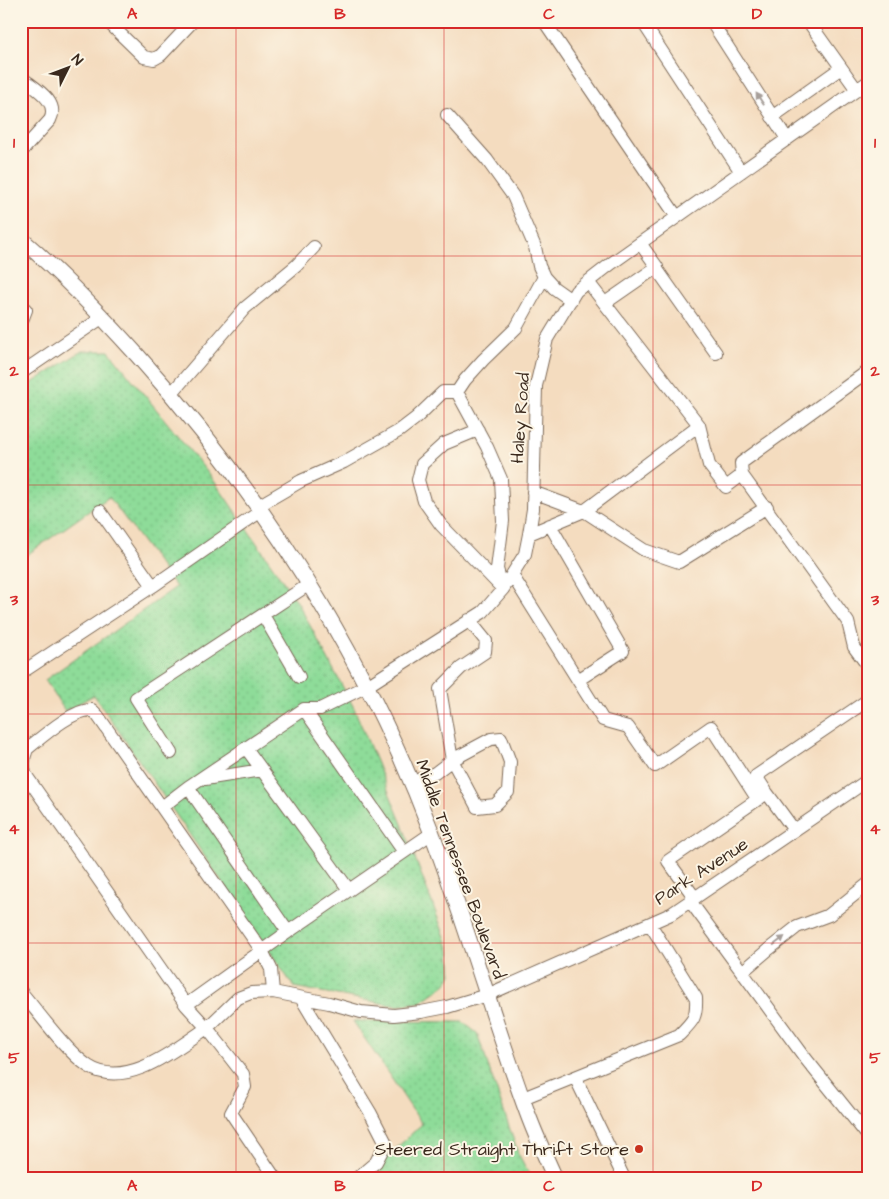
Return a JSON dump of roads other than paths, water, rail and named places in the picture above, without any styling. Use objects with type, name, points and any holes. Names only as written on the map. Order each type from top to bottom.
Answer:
[{"type":"main road","name":"Middle Tennessee Boulevard","points":[[21,239],[102,317],[171,394],[236,475],[282,542],[367,686],[432,833],[523,1098],[554,1178]]},
{"type":"street","points":[[107,21],[144,57],[154,59],[161,55],[193,21]]},
{"type":"street","points":[[544,21],[677,217]]},
{"type":"street","points":[[642,21],[741,172]]},
{"type":"street","points":[[711,21],[787,140]]},
{"type":"street","points":[[808,21],[857,90]]},
{"type":"street","points":[[772,117],[841,68]]},
{"type":"street","points":[[21,77],[47,98],[53,107],[53,114],[50,120],[21,152]]},
{"type":"street","name":"Haley Road","points":[[304,708],[320,709],[367,686],[483,612],[503,589],[525,554],[529,534],[534,492],[536,386],[548,339],[576,291],[640,243],[868,82]]},
{"type":"street","points":[[447,115],[487,160],[512,196],[535,247],[539,266],[544,276],[554,288],[571,300]]},
{"type":"street","points":[[640,243],[716,352]]},
{"type":"street","points":[[171,394],[245,308],[296,266],[314,248]]},
{"type":"street","points":[[605,304],[656,268]]},
{"type":"street","points":[[457,392],[482,360],[516,328],[544,276]]},
{"type":"street","points":[[588,282],[699,426],[709,465],[726,487],[742,475]]},
{"type":"street","points":[[21,306],[26,310],[21,323]]},
{"type":"street","points":[[21,373],[102,317]]},
{"type":"street","points":[[868,371],[741,463],[742,475],[767,507],[848,622],[854,647],[868,666]]},
{"type":"street","points":[[21,666],[27,669],[153,586],[301,481],[344,462],[399,431],[444,392],[457,392]]},
{"type":"street","points":[[457,392],[478,430],[501,480],[502,521],[497,569],[503,589]]},
{"type":"street","points":[[529,534],[584,510],[699,426]]},
{"type":"street","points":[[478,430],[444,444],[422,464],[418,480],[424,501],[441,525],[503,589]]},
{"type":"street","points":[[534,492],[584,510],[644,550],[679,562],[767,507]]},
{"type":"street","points":[[100,511],[153,586]]},
{"type":"street","points":[[550,525],[623,651],[578,680]]},
{"type":"street","points":[[512,575],[603,720],[628,727],[655,766],[711,727],[763,797],[794,830]]},
{"type":"street","points":[[171,753],[136,698],[308,585]]},
{"type":"street","points":[[263,615],[299,677]]},
{"type":"street","points":[[410,783],[435,773],[452,760],[491,739],[501,738],[510,762],[508,792],[495,805],[477,807],[452,760],[440,689],[461,668],[485,652],[486,641],[470,620]]},
{"type":"street","points":[[763,797],[756,776],[868,700]]},
{"type":"street","points":[[162,807],[304,708],[404,852]]},
{"type":"street","points":[[273,992],[271,969],[262,951],[92,710],[85,709],[76,713],[27,749],[23,765],[25,774],[186,1005],[208,1028],[243,1074],[245,1086],[231,1113],[275,1178]]},
{"type":"street","points":[[246,748],[349,890]]},
{"type":"street","points":[[200,779],[262,770]]},
{"type":"street","name":"Park Avenue","points":[[21,992],[68,1047],[88,1066],[108,1074],[137,1070],[162,1058],[208,1028],[238,998],[251,993],[273,992],[362,1012],[394,1015],[447,1007],[487,995],[671,914],[868,780]]},
{"type":"street","points":[[188,788],[288,932]]},
{"type":"street","points":[[763,797],[668,861],[692,900],[742,972],[806,1059],[868,1136]]},
{"type":"street","points":[[186,1005],[432,833]]},
{"type":"street","points":[[742,972],[798,927],[829,915],[868,884]]},
{"type":"street","points":[[523,1098],[679,1035],[691,1023],[697,1012],[696,998],[650,924]]},
{"type":"street","points":[[301,998],[370,1112],[386,1143],[376,1162],[357,1178]]},
{"type":"street","points":[[574,1077],[624,1178]]},
{"type":"place","name":"Steered Straight Thrift Store","points":[[639,1149]]}]
